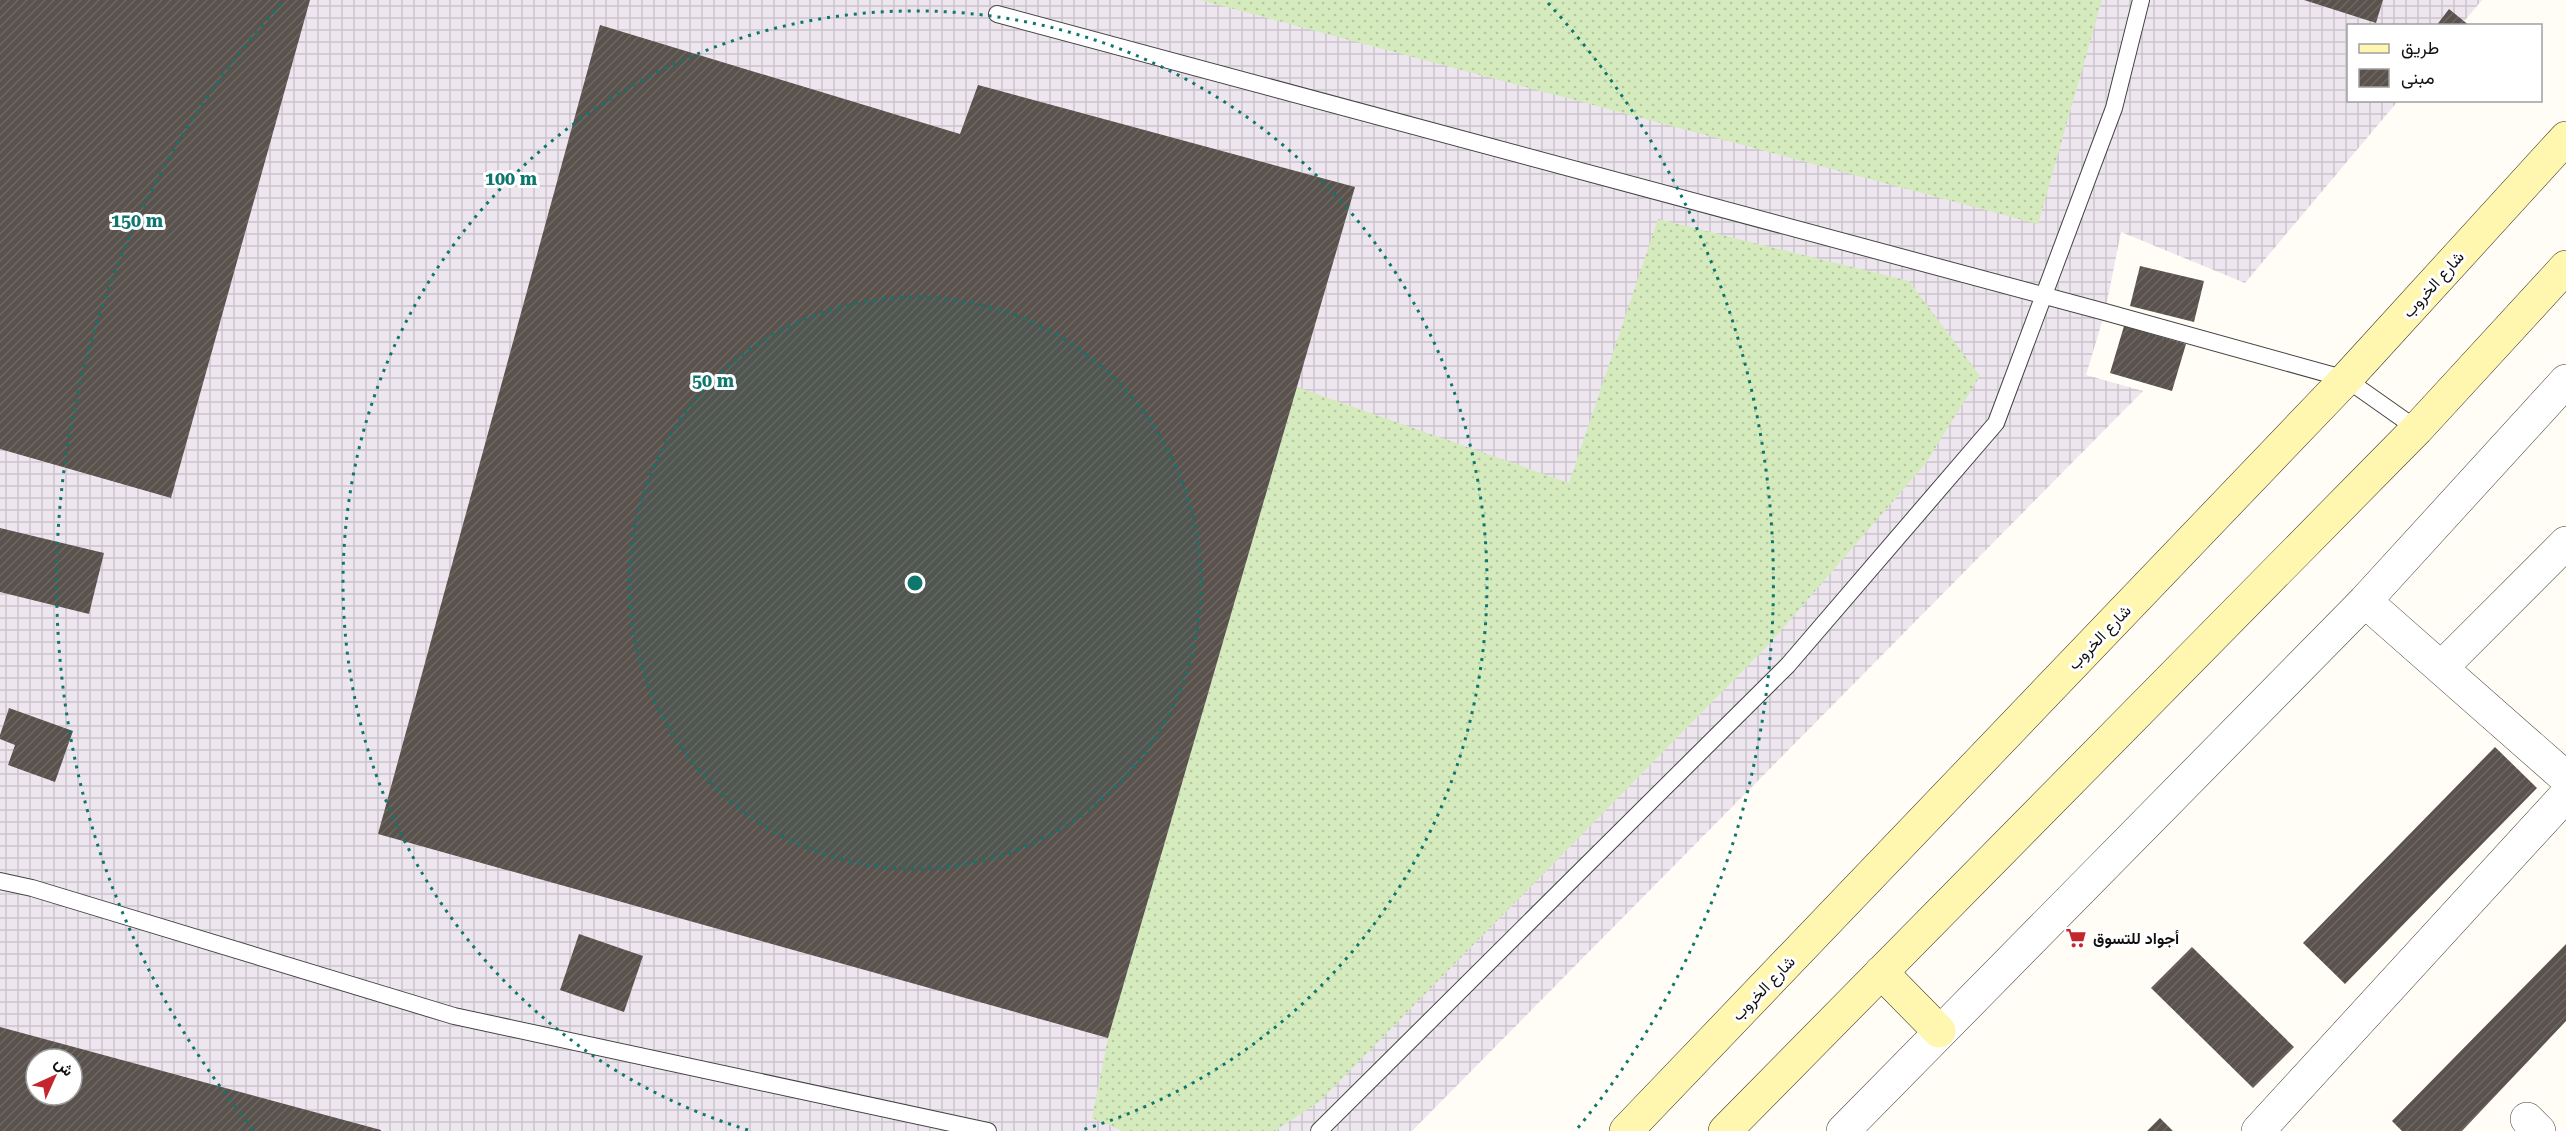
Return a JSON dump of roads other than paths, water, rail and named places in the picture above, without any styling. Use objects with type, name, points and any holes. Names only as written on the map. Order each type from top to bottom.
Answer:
[{"type":"main road","name":"شارع الخروب","points":[[1626,1131],[2346,379],[2566,138]]},
{"type":"main road","points":[[1725,1131],[2417,429],[2566,267]]},
{"type":"main road","points":[[1881,972],[1939,1031]]},
{"type":"street","points":[[1843,1131],[2365,601],[2566,381]]},
{"type":"street","points":[[2441,668],[2566,543]]},
{"type":"street","points":[[2365,601],[2566,778]]},
{"type":"street","points":[[2258,1131],[2566,795]]},
{"type":"lane","points":[[1319,1131],[1788,665],[1996,423],[2114,108],[2141,0]]},
{"type":"lane","points":[[997,14],[2044,295],[2346,379],[2417,429]]},
{"type":"lane","points":[[0,881],[32,888],[454,1016],[988,1131]]},
{"type":"place","name":"أجواد للتسوق","points":[[2076,938]]}]
